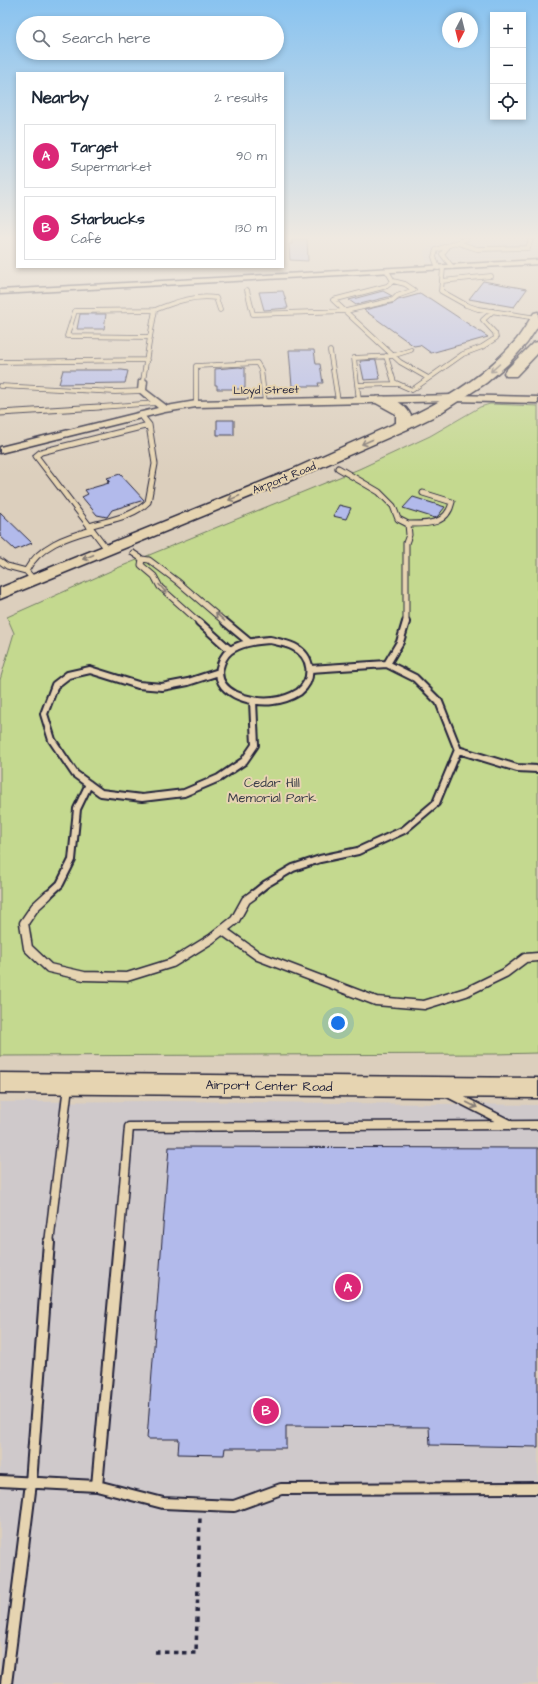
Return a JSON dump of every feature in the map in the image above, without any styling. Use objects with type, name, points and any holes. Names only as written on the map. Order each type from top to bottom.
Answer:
[{"type":"main road","name":"Airport Road","points":[[0,594],[30,576],[107,549],[304,470],[403,426],[472,387],[508,356],[524,338],[538,318]]},
{"type":"main road","name":"Airport Road","points":[[21,601],[137,556],[434,426],[481,399],[538,346]]},
{"type":"main road","points":[[381,400],[394,406],[404,414],[405,419],[403,426]]},
{"type":"street","points":[[143,381],[142,392],[165,409]]},
{"type":"street","name":"Lloyd Street","points":[[0,450],[165,409],[196,404],[454,398],[538,400]]},
{"type":"street","name":"Airport Center Road","points":[[0,1083],[538,1088]]},
{"type":"lane","points":[[72,318],[67,336],[151,337]]},
{"type":"lane","points":[[143,381],[154,318]]},
{"type":"lane","points":[[353,318],[392,356],[428,378]]},
{"type":"lane","points":[[412,390],[463,354],[482,347],[496,338],[495,333],[483,320],[485,318]]},
{"type":"lane","points":[[359,401],[354,358],[392,356],[411,350]]},
{"type":"lane","points":[[330,351],[338,401]]},
{"type":"lane","points":[[386,356],[396,384]]},
{"type":"lane","points":[[0,362],[147,360]]},
{"type":"lane","points":[[196,404],[196,366],[224,363],[257,363],[261,370],[265,402]]},
{"type":"lane","points":[[357,385],[396,384],[412,390]]},
{"type":"lane","points":[[0,386],[142,392]]},
{"type":"lane","points":[[412,390],[414,400]]},
{"type":"lane","points":[[0,413],[76,409],[157,402]]},
{"type":"lane","points":[[0,560],[7,566],[30,576],[29,563],[56,542],[130,514],[146,505],[154,476],[155,464],[150,425],[140,415]]},
{"type":"lane","points":[[107,549],[36,456],[41,452],[150,425]]},
{"type":"lane","points":[[338,468],[379,492],[393,506],[398,519],[408,524],[429,524],[444,519],[451,510],[452,502],[423,493]]},
{"type":"lane","points":[[387,664],[400,642],[407,619],[406,543],[409,535],[408,524]]},
{"type":"lane","points":[[137,556],[149,560],[177,581],[249,642]]},
{"type":"lane","points":[[137,556],[141,565],[154,576],[160,587],[230,650]]},
{"type":"lane","points":[[154,576],[164,572]]},
{"type":"lane","points":[[270,640],[284,643],[296,648],[305,656],[310,665],[311,675],[306,684],[298,693],[285,699],[270,702],[253,701],[239,697],[227,689],[220,680],[219,672],[222,659],[230,650],[249,642],[270,640]]},
{"type":"lane","points":[[89,784],[77,810],[72,860],[60,884],[35,907],[24,923],[28,948],[49,968],[84,976],[127,977],[172,964],[235,920],[246,900],[266,884],[293,868],[320,859],[358,851],[404,830],[436,803],[458,750],[439,702],[415,678],[387,664],[310,669]]},
{"type":"lane","points":[[219,672],[188,682],[162,687],[138,684],[90,670],[68,675],[55,685],[44,714],[52,740],[75,774],[101,792],[142,798],[184,793],[219,778],[244,761],[255,744],[253,701]]},
{"type":"lane","points":[[458,750],[517,768],[538,769]]},
{"type":"lane","points":[[222,930],[258,956],[376,1001],[424,1005],[466,992],[505,974],[525,958],[538,957]]},
{"type":"lane","points":[[6,1684],[30,1483],[46,1267],[68,1083]]},
{"type":"lane","points":[[437,1088],[511,1125]]},
{"type":"lane","points":[[97,1486],[129,1127],[538,1125]]},
{"type":"lane","points":[[0,1481],[97,1486],[163,1503],[234,1506],[281,1489],[538,1488]]},
{"type":"path","points":[[155,1652],[196,1653],[200,1505]]},
{"type":"shaded area","points":[[165,1101],[538,1105],[538,1684],[0,1684],[0,1102]]},
{"type":"green space","name":"Cedar Hill Memorial Park","points":[[490,404],[538,406],[538,1053],[0,1056],[0,680],[14,633],[7,617],[115,569],[359,469],[430,436],[480,407]]},
{"type":"building","points":[[79,318],[106,318],[104,329],[77,329]]},
{"type":"building","points":[[375,318],[459,318],[488,337],[431,353],[420,345],[414,346]]},
{"type":"building","points":[[289,350],[314,350],[316,364],[320,364],[323,383],[318,383],[319,386],[292,386]]},
{"type":"building","points":[[376,360],[380,379],[364,380],[360,361]]},
{"type":"building","points":[[245,368],[245,388],[217,389],[217,385],[215,385],[215,369]]},
{"type":"building","points":[[63,370],[128,371],[125,383],[59,384]]},
{"type":"building","points":[[217,420],[234,420],[234,435],[217,435]]},
{"type":"building","points":[[120,474],[144,500],[112,510],[107,517],[97,515],[82,497],[88,494],[85,490],[109,483],[107,482],[110,481],[107,478]]},
{"type":"building","points":[[413,497],[445,507],[435,518],[403,508]]},
{"type":"building","points":[[339,505],[351,508],[346,519],[333,516]]},
{"type":"building","points":[[0,512],[32,543],[15,550],[0,536]]},
{"type":"building","points":[[169,1147],[538,1148],[538,1447],[430,1445],[429,1427],[286,1426],[286,1448],[225,1448],[224,1455],[178,1454],[179,1439],[147,1439]]},
{"type":"place","name":"Target","points":[[348,1287]]},
{"type":"place","name":"Starbucks","points":[[266,1411]]}]
